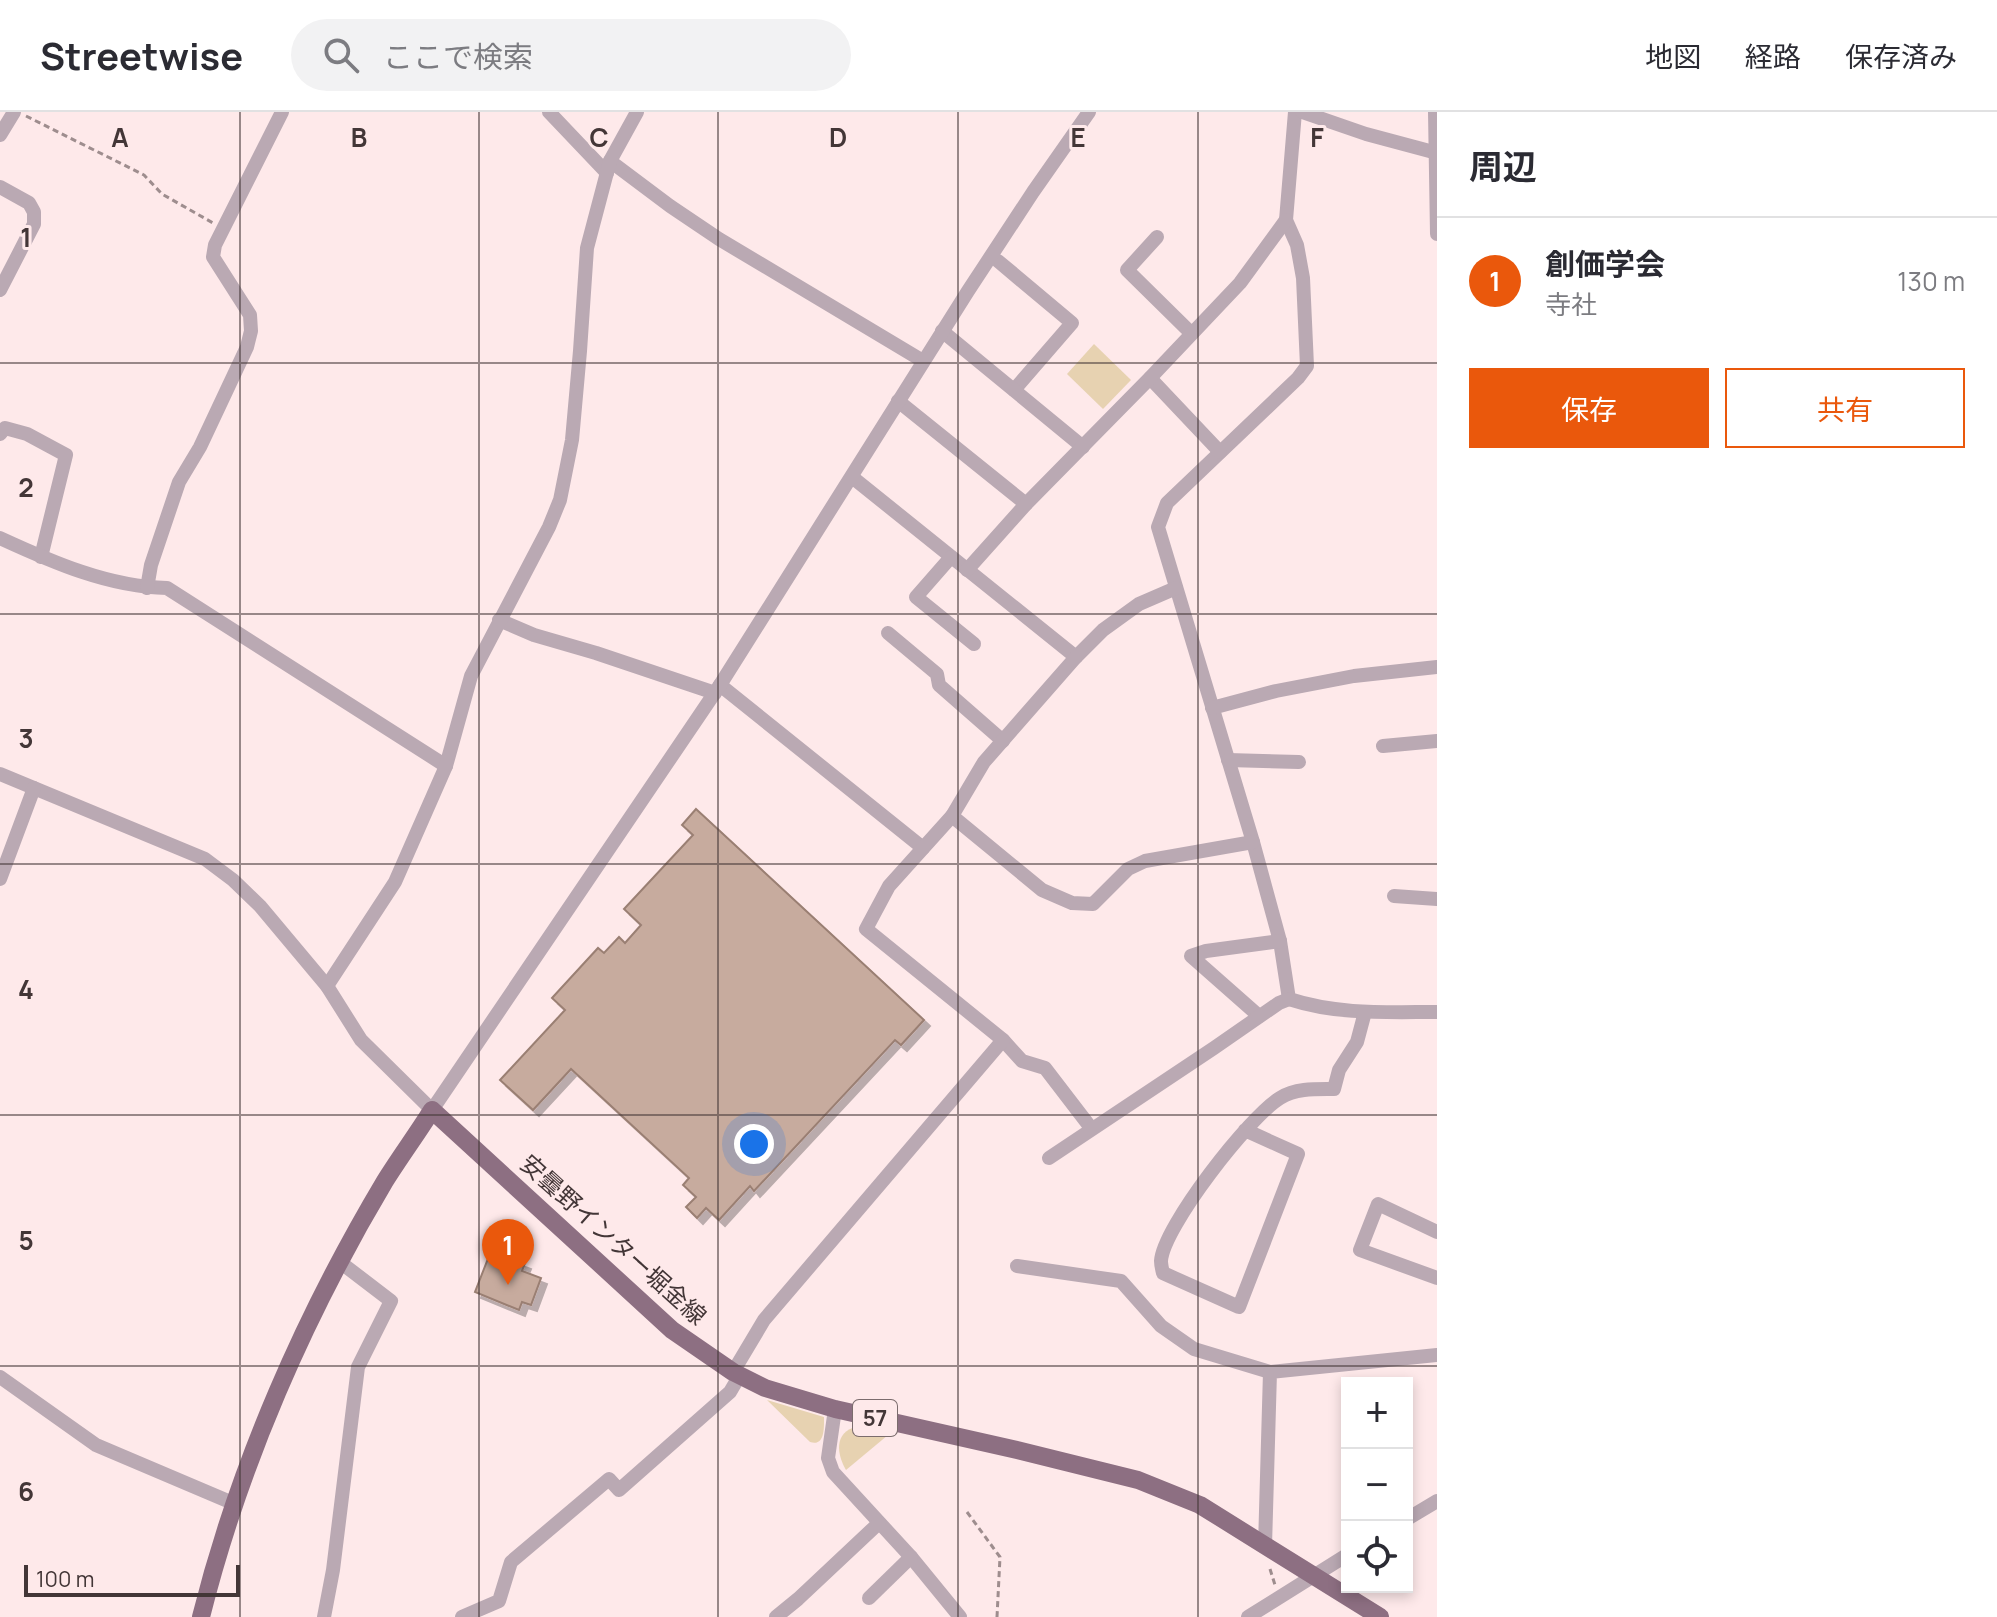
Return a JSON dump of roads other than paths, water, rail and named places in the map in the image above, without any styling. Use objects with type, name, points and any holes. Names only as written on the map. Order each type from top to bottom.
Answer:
[{"type":"main road","points":[[201,1617],[235,1504],[296,1348],[386,1180],[432,1110]]},
{"type":"main road","name":"安曇野インター堀金線","points":[[432,1110],[672,1330],[736,1373],[765,1388],[835,1409],[1138,1480],[1200,1505],[1380,1617]]},
{"type":"street","points":[[0,135],[16,112]]},
{"type":"street","points":[[147,588],[151,565],[179,482],[247,347],[251,331],[250,315],[213,257],[215,245],[282,112]]},
{"type":"street","points":[[549,112],[608,167],[719,239],[923,361]]},
{"type":"street","points":[[327,986],[395,882],[446,766],[471,676],[560,500],[572,440],[587,248],[608,167],[637,112]]},
{"type":"street","points":[[0,774],[205,859],[233,880],[260,906],[327,986],[361,1040],[432,1110],[718,689],[942,331],[1089,112]]},
{"type":"street","points":[[1289,999],[1280,941],[1253,842],[1158,527],[1167,503],[1307,366],[1303,278],[1297,245],[1286,220],[1295,112]]},
{"type":"street","points":[[1435,112],[1437,234]]},
{"type":"street","points":[[1309,113],[1366,134],[1437,153]]},
{"type":"street","points":[[0,187],[29,203],[34,212],[34,224],[0,290]]},
{"type":"street","points":[[967,570],[1026,504],[1240,283],[1286,220]]},
{"type":"street","points":[[1157,237],[1127,270],[1191,333]]},
{"type":"street","points":[[998,261],[1072,323],[1014,390]]},
{"type":"street","points":[[942,331],[1083,447]]},
{"type":"street","points":[[1150,378],[1220,452]]},
{"type":"street","points":[[898,401],[1026,504]]},
{"type":"street","points":[[0,434],[5,428],[27,434],[66,455],[41,557]]},
{"type":"street","points":[[852,477],[1076,657]]},
{"type":"street","points":[[0,538],[78,570],[136,586],[167,588],[446,766]]},
{"type":"street","points":[[951,557],[916,597],[974,644]]},
{"type":"street","points":[[1091,1128],[1045,1068],[1022,1061],[1003,1040],[866,929],[889,886],[952,816],[984,762],[1076,657],[1103,630],[1139,604],[1176,588]]},
{"type":"street","points":[[499,620],[534,635],[718,689],[923,848]]},
{"type":"street","points":[[888,633],[937,674],[939,685],[1003,741]]},
{"type":"street","points":[[1212,708],[1276,691],[1354,676],[1437,667]]},
{"type":"street","points":[[1383,746],[1437,741]]},
{"type":"street","points":[[1228,760],[1299,762]]},
{"type":"street","points":[[0,879],[34,788]]},
{"type":"street","points":[[952,816],[1042,890],[1072,903],[1093,904],[1128,869],[1145,861],[1253,842]]},
{"type":"street","points":[[1394,896],[1437,899]]},
{"type":"street","points":[[1259,1016],[1191,956],[1206,951],[1280,941]]},
{"type":"street","points":[[1049,1158],[1289,999],[1314,1007],[1365,1012],[1437,1012]]},
{"type":"street","points":[[1245,1130],[1298,1154],[1239,1307],[1163,1273],[1161,1260],[1177,1220],[1245,1130],[1263,1110],[1282,1096],[1307,1089],[1334,1089],[1339,1070],[1357,1042],[1365,1012]]},
{"type":"street","points":[[462,1617],[499,1601],[511,1562],[609,1479],[619,1490],[730,1392],[736,1373],[764,1320],[1003,1040]]},
{"type":"street","points":[[1437,1232],[1378,1204],[1360,1250],[1437,1278]]},
{"type":"street","points":[[324,1617],[333,1570],[358,1367],[391,1301],[340,1262]]},
{"type":"street","points":[[1017,1266],[1121,1281],[1161,1326],[1194,1349],[1270,1372],[1437,1355]]},
{"type":"street","points":[[1265,1546],[1270,1372]]},
{"type":"street","points":[[0,1377],[96,1445],[235,1504]]},
{"type":"street","points":[[835,1409],[828,1458],[833,1472],[911,1557],[960,1617]]},
{"type":"street","points":[[1413,1515],[1437,1501]]},
{"type":"street","points":[[776,1617],[879,1523]]},
{"type":"street","points":[[869,1598],[911,1557]]},
{"type":"street","points":[[1248,1617],[1341,1559]]},
{"type":"place","name":"創価学会","points":[[508,1285]]}]
